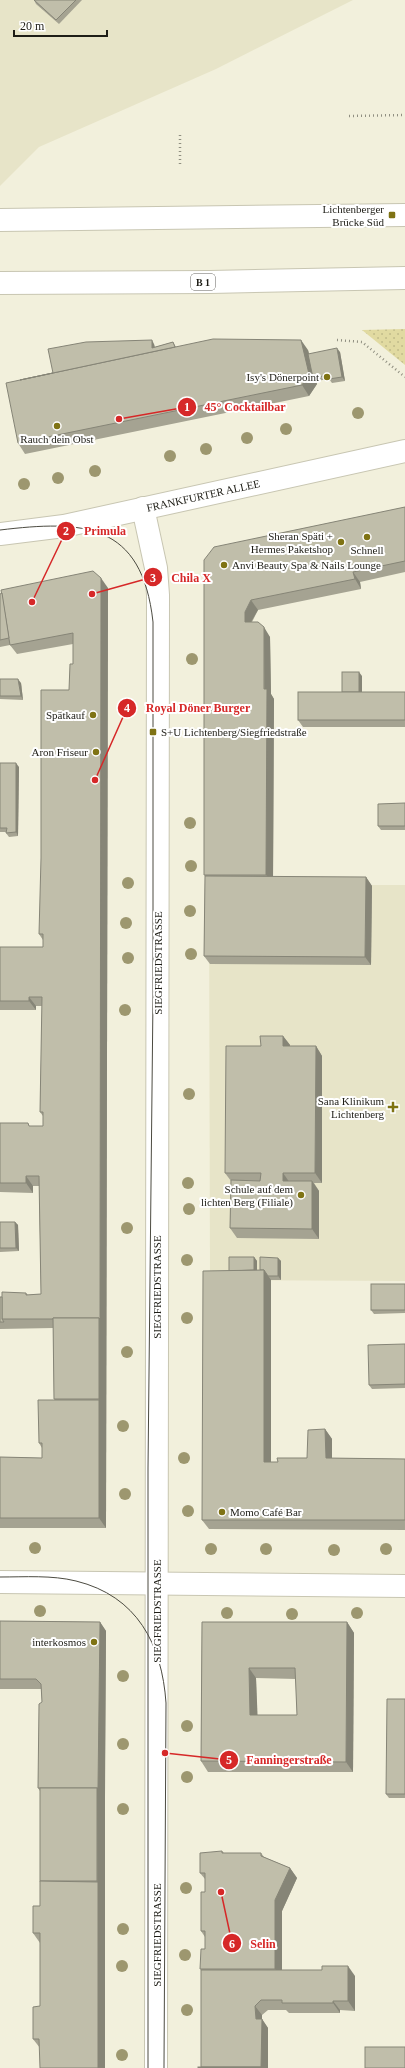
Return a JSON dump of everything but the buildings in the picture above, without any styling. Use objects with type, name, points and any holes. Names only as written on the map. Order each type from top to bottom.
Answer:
[{"type":"street","points":[[0,220],[405,215]]},
{"type":"street","name":"B 1","points":[[0,283],[210,282],[405,278]]},
{"type":"street","name":"FRANKFURTER ALLEE","points":[[0,534],[64,526],[325,468],[348,465],[405,451]]},
{"type":"street","name":"SIEGFRIEDSTRASSE","points":[[143,508],[156,568],[158,603],[156,2068]]},
{"type":"street","points":[[0,1582],[405,1586]]},
{"type":"path","points":[[350,116],[405,115]]},
{"type":"path","points":[[180,135],[180,166]]},
{"type":"path","points":[[337,340],[362,342],[405,377]]},
{"type":"shaded area","points":[[0,0],[353,0],[216,69],[39,147],[0,186]]},
{"type":"shaded area","points":[[405,329],[405,365],[362,330]]},
{"type":"shaded area","points":[[209,885],[405,885],[405,1281],[210,1280]]},
{"type":"tram line","points":[[0,530],[57,526],[82,528],[104,535],[122,546],[136,564],[147,589],[153,622],[153,997],[148,1468],[148,2068]]},
{"type":"tram line","points":[[0,1577],[67,1579],[97,1588],[115,1598],[130,1611],[152,1642],[159,1661],[166,1703],[164,2068]]},
{"type":"place","name":"Lichtenberger Brücke Süd","points":[[392,215]]},
{"type":"place","name":"Isy's Dönerpoint","points":[[327,377]]},
{"type":"place","name":"45° Cocktailbar","points":[[119,419]]},
{"type":"place","name":"Rauch dein Obst","points":[[57,426]]},
{"type":"place","name":"Schnell","points":[[367,537]]},
{"type":"place","name":"Sheran Späti + Hermes Paketshop","points":[[341,542]]},
{"type":"place","name":"Anvi Beauty Spa & Nails Lounge","points":[[224,565]]},
{"type":"place","name":"Chila X","points":[[92,594]]},
{"type":"place","name":"Primula","points":[[32,602]]},
{"type":"place","name":"Spätkauf","points":[[93,715]]},
{"type":"place","name":"S+U Lichtenberg/Siegfriedstraße","points":[[153,732]]},
{"type":"place","name":"Aron Friseur","points":[[96,752]]},
{"type":"place","name":"Royal Döner Burger","points":[[95,780]]},
{"type":"place","name":"Sana Klinikum Lichtenberg","points":[[393,1107]]},
{"type":"place","name":"Schule auf dem lichten Berg (Filiale)","points":[[301,1195]]},
{"type":"place","name":"Momo Café Bar","points":[[222,1512]]},
{"type":"place","name":"interkosmos","points":[[94,1642]]},
{"type":"place","name":"Fanningerstraße","points":[[165,1753]]},
{"type":"place","name":"Selin","points":[[221,1892]]}]
